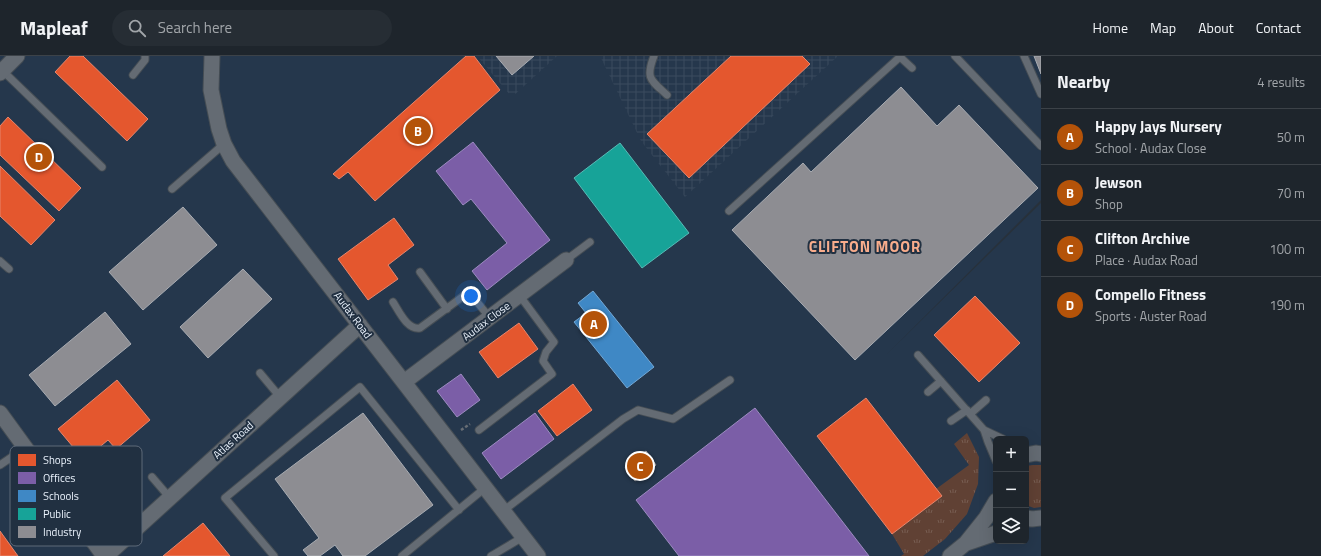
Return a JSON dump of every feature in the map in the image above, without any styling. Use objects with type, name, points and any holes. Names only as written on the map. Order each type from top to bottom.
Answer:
[{"type":"street","points":[[1,72],[17,56]]},
{"type":"street","name":"Audax Road","points":[[212,56],[211,90],[219,129],[224,144],[233,161],[538,556]]},
{"type":"street","name":"Audax Close","points":[[404,382],[566,260]]},
{"type":"street","name":"Atlas Road","points":[[142,523],[360,325]]},
{"type":"street","points":[[0,413],[24,446]]},
{"type":"street","points":[[950,556],[966,543],[986,518],[993,506]]},
{"type":"street","points":[[966,543],[993,534]]},
{"type":"street","points":[[98,546],[105,556]]},
{"type":"street","name":"Atlas Road","points":[[105,556],[116,546]]},
{"type":"lane","points":[[133,75],[145,60],[146,56]]},
{"type":"lane","points":[[654,56],[649,74],[652,80],[668,95]]},
{"type":"lane","points":[[729,211],[901,56],[912,68]]},
{"type":"lane","points":[[955,56],[1041,146]]},
{"type":"lane","points":[[1024,56],[1041,94]]},
{"type":"lane","points":[[1,72],[102,167]]},
{"type":"lane","points":[[172,190],[224,144]]},
{"type":"lane","points":[[566,260],[590,242]]},
{"type":"lane","points":[[0,261],[9,269]]},
{"type":"lane","points":[[420,272],[447,309]]},
{"type":"lane","points":[[393,302],[412,327],[420,328],[469,292],[490,318]]},
{"type":"lane","points":[[479,430],[552,374],[543,362],[546,352],[554,342],[520,296]]},
{"type":"lane","points":[[918,355],[984,430],[997,436]]},
{"type":"lane","points":[[260,373],[280,397]]},
{"type":"lane","points":[[503,511],[623,419],[638,410],[673,419],[730,380]]},
{"type":"lane","points":[[928,392],[941,381]]},
{"type":"lane","points":[[274,556],[225,498],[360,387],[459,510]]},
{"type":"lane","points":[[951,421],[986,400]]},
{"type":"lane","points":[[984,430],[993,454]]},
{"type":"lane","points":[[0,465],[10,458]]},
{"type":"lane","points":[[152,477],[170,498]]},
{"type":"lane","points":[[402,556],[485,488]]},
{"type":"lane","points":[[491,556],[523,537]]},
{"type":"path","points":[[448,438],[473,422],[479,430]]},
{"type":"shaded area","points":[[0,56],[1041,56],[1041,200],[886,355],[1041,203],[1041,556],[0,556]]},
{"type":"shaded area","points":[[477,56],[557,56],[512,97]]},
{"type":"shaded area","points":[[600,56],[838,56],[685,197],[641,141]]},
{"type":"green space","points":[[967,433],[979,457],[978,484],[967,514],[945,539],[923,556],[901,556],[904,554],[892,534],[942,496],[936,489],[969,465],[954,444]]},
{"type":"green space","points":[[1041,465],[1041,507],[1034,508],[1029,506],[1029,466]]},
{"type":"building: Shops","points":[[70,56],[83,56],[148,119],[127,141],[55,72]]},
{"type":"building: Shops","points":[[466,56],[474,56],[500,90],[375,201],[348,172],[339,179],[333,174]]},
{"type":"building: Shops","points":[[731,56],[802,56],[810,64],[689,178],[647,134]]},
{"type":"building: Shops","points":[[8,117],[81,188],[59,211],[0,155],[0,126]]},
{"type":"building: Shops","points":[[0,166],[55,220],[31,245],[0,216]]},
{"type":"building: Shops","points":[[394,218],[414,245],[388,265],[398,279],[368,300],[338,259]]},
{"type":"building: Shops","points":[[975,296],[1020,343],[979,382],[934,335]]},
{"type":"building: Shops","points":[[519,323],[538,349],[498,378],[479,352]]},
{"type":"building: Shops","points":[[117,380],[150,420],[120,446],[113,446],[108,440],[101,446],[72,446],[58,429]]},
{"type":"building: Shops","points":[[573,384],[592,410],[557,436],[538,411]]},
{"type":"building: Shops","points":[[866,398],[942,496],[892,534],[817,436]]},
{"type":"building: Shops","points":[[203,523],[230,556],[163,556]]},
{"type":"building: Shops","points":[[0,531],[18,556],[0,556]]},
{"type":"building: Offices","points":[[473,142],[550,240],[487,290],[472,271],[507,243],[471,199],[463,205],[436,171]]},
{"type":"building: Offices","points":[[461,374],[480,400],[457,417],[437,391]]},
{"type":"building: Offices","points":[[755,408],[869,556],[679,556],[636,500]]},
{"type":"building: Offices","points":[[535,413],[554,439],[501,479],[482,453]]},
{"type":"building: Schools","points":[[593,291],[654,367],[627,388],[574,322],[586,313],[578,303]]},
{"type":"building: Public","points":[[620,143],[689,233],[642,268],[574,178]]},
{"type":"building: Industry","points":[[496,56],[534,56],[512,75]]},
{"type":"building: Industry","points":[[1034,56],[1041,56],[1041,74]]},
{"type":"building: Industry","points":[[901,87],[937,126],[959,105],[1038,188],[855,360],[732,230],[803,163],[811,172]]},
{"type":"building: Industry","points":[[183,207],[217,245],[143,310],[109,272]]},
{"type":"building: Industry","points":[[243,269],[272,299],[208,358],[180,327]]},
{"type":"building: Industry","points":[[105,312],[131,344],[55,406],[29,375]]},
{"type":"building: Industry","points":[[363,413],[433,505],[365,556],[343,556],[335,545],[320,556],[308,556],[303,550],[319,538],[275,479]]},
{"type":"building: Industry","points":[[646,451],[656,465],[635,481],[625,467]]},
{"type":"place","name":"Jewson","points":[[418,131]]},
{"type":"place","name":"Compello Fitness","points":[[39,157]]},
{"type":"place","name":"Happy Jays Nursery","points":[[594,324]]},
{"type":"place","name":"Clifton Archive","points":[[640,466]]},
{"type":"district","name":"CLIFTON MOOR","points":[[865,247]]}]
